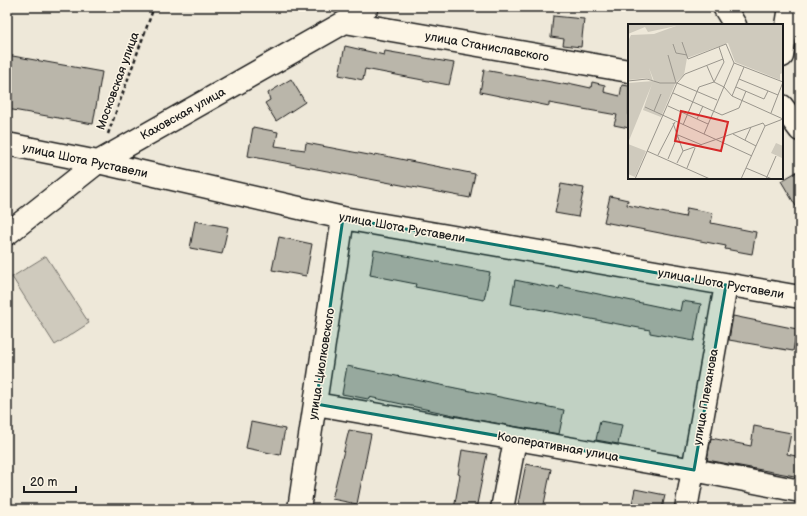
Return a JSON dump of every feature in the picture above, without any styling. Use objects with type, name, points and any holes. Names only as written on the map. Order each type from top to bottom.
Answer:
[{"type":"street","name":"Каховская улица","points":[[7,234],[98,162],[345,22],[367,7]]},
{"type":"street","points":[[724,7],[734,24]]},
{"type":"street","points":[[783,50],[790,7]]},
{"type":"street","name":"улица Станиславского","points":[[345,22],[628,71]]},
{"type":"street","points":[[783,107],[800,130]]},
{"type":"street","name":"улица Шота Руставели","points":[[7,144],[98,162],[343,218],[800,297]]},
{"type":"street","name":"улица Циолковского","points":[[299,509],[343,218]]},
{"type":"street","name":"улица Плеханова","points":[[686,509],[726,285]]},
{"type":"street","name":"Кооперативная улица","points":[[316,404],[694,470],[800,491]]},
{"type":"street","points":[[502,509],[516,440]]},
{"type":"path","name":"Московская улица","points":[[98,162],[154,7]]},
{"type":"highlighted area","points":[[343,218],[726,285],[694,470],[316,404]]},
{"type":"shaded area","points":[[46,256],[89,323],[55,345],[12,277]]},
{"type":"building","points":[[553,16],[584,19],[581,47],[563,45],[564,39],[551,37]]},
{"type":"building","points":[[345,46],[384,55],[385,51],[454,63],[449,85],[365,69],[363,80],[339,75]]},
{"type":"building","points":[[7,55],[102,72],[93,124],[7,109]]},
{"type":"building","points":[[484,70],[591,88],[592,82],[605,85],[604,92],[620,96],[622,85],[628,86],[628,128],[614,125],[617,115],[549,103],[549,106],[480,92]]},
{"type":"building","points":[[291,79],[305,102],[276,121],[265,103],[270,100],[268,93]]},
{"type":"building","points":[[253,127],[278,132],[275,146],[305,150],[306,143],[374,156],[375,154],[475,174],[470,198],[248,156]]},
{"type":"building","points":[[800,170],[800,213],[781,181]]},
{"type":"building","points":[[561,184],[584,188],[578,217],[555,213]]},
{"type":"building","points":[[610,196],[628,200],[627,205],[685,217],[687,208],[713,213],[711,223],[756,232],[752,254],[725,249],[726,246],[604,222]]},
{"type":"building","points":[[195,221],[228,227],[222,254],[190,248]]},
{"type":"building","points":[[279,237],[312,244],[306,276],[272,270]]},
{"type":"building","points":[[374,250],[490,272],[484,300],[415,287],[416,284],[370,275]]},
{"type":"building","points":[[515,280],[559,289],[560,286],[680,311],[682,301],[701,304],[694,341],[650,333],[650,330],[511,304]]},
{"type":"building","points":[[733,316],[797,329],[793,351],[729,340]]},
{"type":"building","points":[[347,366],[564,410],[559,434],[472,419],[369,397],[368,399],[342,394]]},
{"type":"building","points":[[600,421],[622,425],[618,444],[596,440]]},
{"type":"building","points":[[251,422],[285,429],[280,455],[246,448]]},
{"type":"building","points":[[754,426],[791,433],[787,454],[800,457],[800,477],[707,460],[711,438],[751,446]]},
{"type":"building","points":[[349,430],[371,434],[357,504],[332,499]]},
{"type":"building","points":[[462,450],[487,454],[476,509],[454,509],[460,475],[458,474]]},
{"type":"building","points":[[526,464],[551,469],[543,509],[517,509]]},
{"type":"building","points":[[635,489],[665,495],[662,509],[631,509]]}]
